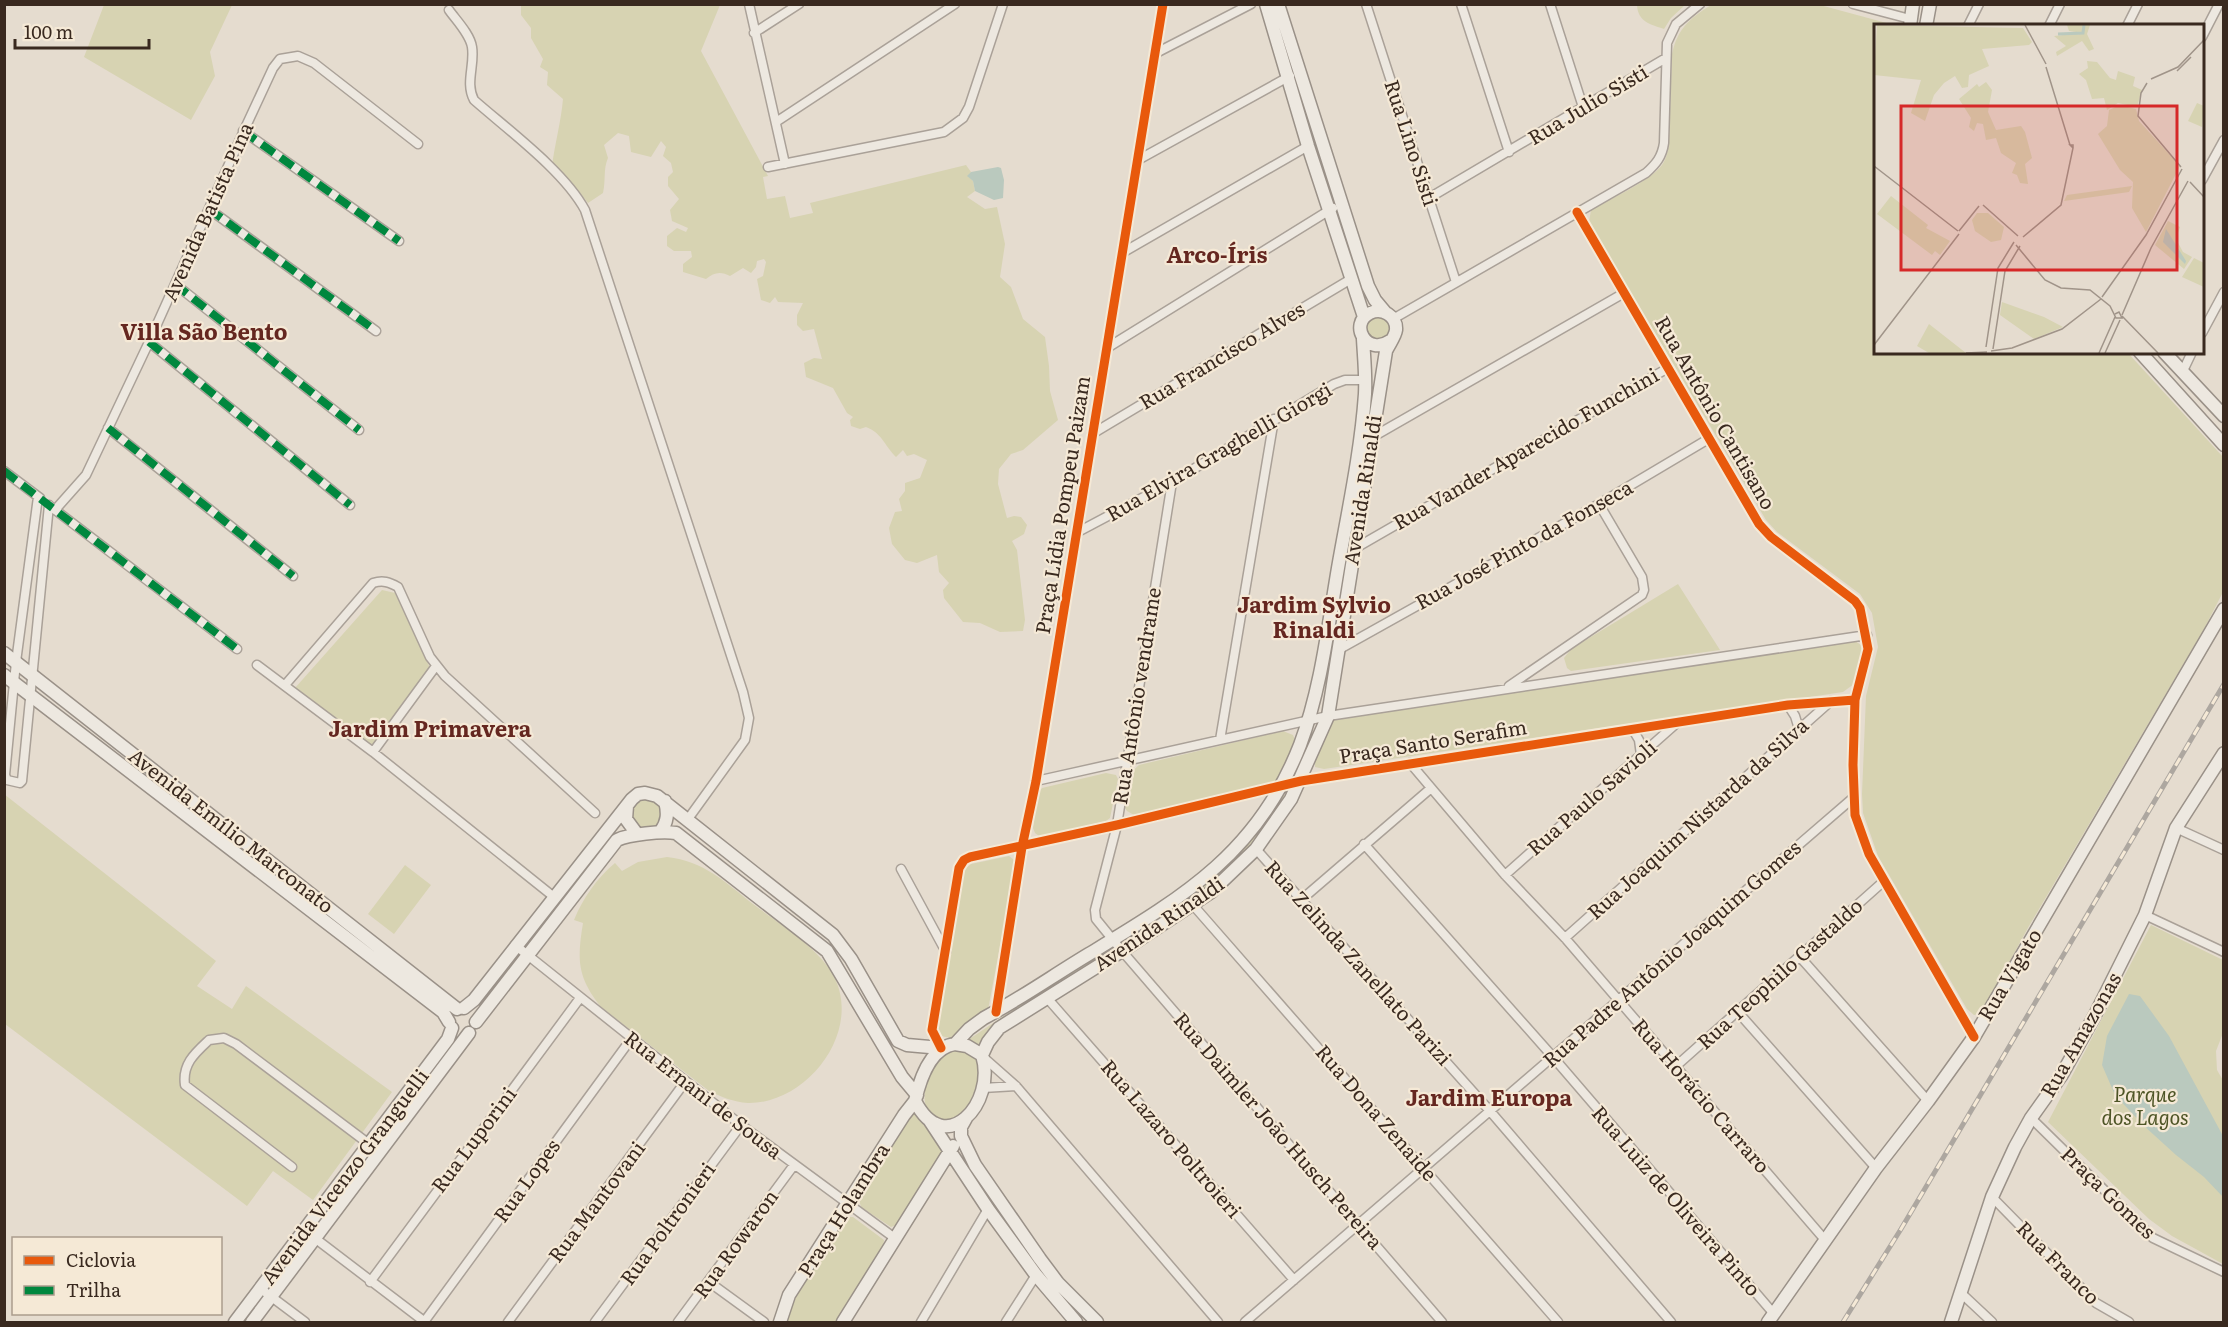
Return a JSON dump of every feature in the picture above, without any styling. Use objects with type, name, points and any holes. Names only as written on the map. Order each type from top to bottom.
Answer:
[{"type":"main road","points":[[1266,4],[1308,147],[1364,317]]},
{"type":"main road","points":[[1278,4],[1368,286],[1375,300],[1389,316],[1396,331],[1390,341],[1379,346],[1373,346],[1363,339],[1360,328],[1364,317],[1373,311],[1389,316]]},
{"type":"main road","points":[[1910,22],[1913,4]]},
{"type":"main road","points":[[1926,24],[1930,4]]},
{"type":"main road","name":"Avenida Rinaldi","points":[[941,1048],[955,1044],[969,1029],[1113,939],[1216,869],[1253,830],[1281,786],[1309,721],[1317,690],[1357,458],[1365,380],[1363,339]]},
{"type":"main road","name":"Avenida Rinaldi","points":[[982,1056],[993,1034],[999,1028],[1193,905],[1228,878],[1256,849],[1281,816],[1301,781],[1328,716],[1371,438],[1386,351],[1390,341]]},
{"type":"main road","points":[[2142,354],[2223,445]]},
{"type":"main road","points":[[2166,354],[2223,416]]},
{"type":"main road","name":"Rua Vigato","points":[[1771,1318],[1876,1168],[1974,1037],[2191,668],[2223,609]]},
{"type":"main road","name":"Avenida Emílio Marconato","points":[[4,653],[13,673],[32,684],[443,1012],[450,1025]]},
{"type":"main road","name":"Avenida Emílio Marconato","points":[[13,673],[32,684],[461,1008]]},
{"type":"main road","name":"Rua Amazonas","points":[[1951,1323],[1992,1197],[2015,1147],[2031,1118],[2061,1076],[2095,1015],[2145,915],[2176,828],[2223,753]]},
{"type":"main road","points":[[941,1048],[907,1045],[898,1041],[839,940],[665,801],[653,794],[645,793],[638,794],[627,806],[626,819],[637,834],[660,832],[676,833],[682,836],[827,951],[902,1077],[988,1209],[1036,1275],[1076,1323]]},
{"type":"main road","points":[[660,832],[667,819],[668,811],[665,801]]},
{"type":"main road","name":"Avenida Vicenzo Granguelli","points":[[235,1323],[448,1039],[451,1014],[474,1000],[515,945],[627,806]]},
{"type":"main road","name":"Avenida Vicenzo Granguelli","points":[[252,1323],[476,1022],[617,840],[624,836],[637,834]]},
{"type":"main road","points":[[461,1008],[472,1011],[476,1022]]},
{"type":"main road","points":[[450,1025],[458,1033],[469,1033]]},
{"type":"main road","points":[[843,1323],[951,1152],[964,1122],[978,1102],[983,1088],[985,1068],[982,1056],[968,1046],[955,1044]]},
{"type":"main road","points":[[916,1098],[931,1060],[941,1048]]},
{"type":"main road","name":"Praça Holambra","points":[[780,1323],[783,1307],[789,1295],[916,1098]]},
{"type":"main road","points":[[930,1121],[942,1125],[964,1122]]},
{"type":"main road","points":[[964,1122],[961,1136],[966,1149],[1058,1283],[1097,1323]]},
{"type":"street","points":[[749,4],[785,164]]},
{"type":"street","points":[[754,33],[799,4]]},
{"type":"street","points":[[776,122],[955,4]]},
{"type":"street","points":[[768,167],[944,132],[955,125],[963,118],[969,107],[1003,4]]},
{"type":"street","name":"Praça Lídia Pompeu Paizam","points":[[996,1012],[1163,4]]},
{"type":"street","points":[[1156,52],[1251,4]]},
{"type":"street","name":"Rua Lino Sisti","points":[[1366,4],[1456,282]]},
{"type":"street","points":[[1461,4],[1509,152]]},
{"type":"street","points":[[1550,4],[1583,107]]},
{"type":"street","points":[[1389,316],[1456,282],[1646,173],[1656,164],[1663,153],[1666,58],[1671,32],[1700,4]]},
{"type":"street","points":[[1853,4],[1910,22]]},
{"type":"street","points":[[1969,24],[1979,4]]},
{"type":"street","points":[[2050,24],[2060,4]]},
{"type":"street","points":[[2128,24],[2138,4]]},
{"type":"street","points":[[2204,33],[2219,4]]},
{"type":"street","points":[[448,10],[471,43],[470,88],[474,100],[558,175],[578,197],[585,210],[743,692],[749,718],[745,740],[688,819]]},
{"type":"street","name":"Avenida Batista Pina","points":[[52,507],[86,475],[149,342],[243,131],[273,68],[280,59],[298,56],[314,63],[418,144]]},
{"type":"street","name":"Rua Julio Sisti","points":[[1429,198],[1666,58]]},
{"type":"street","points":[[1138,160],[1288,78],[1297,66]]},
{"type":"street","points":[[243,131],[399,242]]},
{"type":"street","points":[[2204,176],[2223,140]]},
{"type":"street","points":[[1122,253],[1308,147]]},
{"type":"street","points":[[1107,348],[1340,203]]},
{"type":"street","points":[[209,209],[376,331]]},
{"type":"street","name":"Rua Antônio Cantisano","points":[[1577,212],[1759,524],[1772,537],[1855,600],[1860,608],[1867,635],[1867,660],[1855,700],[1853,798],[1855,815],[1869,854],[1974,1037]]},
{"type":"street","name":"Rua Francisco Alves","points":[[1092,434],[1351,279]]},
{"type":"street","points":[[175,284],[358,430]]},
{"type":"street","points":[[2204,329],[2223,292]]},
{"type":"street","points":[[1371,438],[1624,293]]},
{"type":"street","points":[[149,342],[350,505]]},
{"type":"street","points":[[2182,373],[2191,354]]},
{"type":"street","name":"Rua Vander Aparecido Funchini","points":[[1353,549],[1668,368]]},
{"type":"street","name":"Rua Elvira Graghelli Giorgi","points":[[1076,533],[1172,482],[1334,384],[1365,380]]},
{"type":"street","points":[[1220,740],[1274,419]]},
{"type":"street","points":[[108,428],[293,576]]},
{"type":"street","name":"Rua José Pinto da Fonseca","points":[[1338,650],[1599,504],[1710,438]]},
{"type":"street","points":[[4,471],[237,649]]},
{"type":"street","name":"Rua Antônio vendrame","points":[[1113,939],[1096,919],[1095,910],[1117,825],[1172,482]]},
{"type":"street","points":[[38,496],[13,673],[6,777],[9,781],[20,783],[52,507]]},
{"type":"street","points":[[1506,688],[1642,595],[1644,590],[1642,577],[1599,504]]},
{"type":"street","points":[[285,685],[373,583],[382,580],[398,587],[436,666],[456,687],[595,813]]},
{"type":"street","points":[[1036,781],[1328,716],[1867,635]]},
{"type":"street","points":[[257,665],[373,752],[554,897]]},
{"type":"street","points":[[373,752],[436,666]]},
{"type":"street","name":"Praça Santo Serafim","points":[[946,952],[961,864],[970,857],[1022,847],[1301,781],[1788,705],[1855,700]]},
{"type":"street","name":"Rua Joaquim Nistarda da Silva","points":[[1564,938],[1831,701]]},
{"type":"street","points":[[1788,705],[1799,729]]},
{"type":"street","name":"Rua Paulo Savioli","points":[[1505,875],[1678,722]]},
{"type":"street","points":[[1633,730],[1639,740],[1641,755]]},
{"type":"street","name":"Rua Horácio Carraro","points":[[1410,763],[1505,875],[1619,1000],[1825,1240]]},
{"type":"street","points":[[1301,900],[1430,789]]},
{"type":"street","name":"Rua Padre Antônio Joaquim Gomes","points":[[1245,1323],[1853,798]]},
{"type":"street","points":[[2176,828],[2223,850]]},
{"type":"street","name":"Rua Luiz de Oliveira Pinto","points":[[1364,844],[1552,1057],[1771,1318]]},
{"type":"street","name":"Rua Zelinda Zanellato Parizi","points":[[1256,849],[1490,1111],[1671,1323]]},
{"type":"street","points":[[901,869],[946,952],[932,1030],[941,1048]]},
{"type":"street","name":"Rua Teophilo Gastaldo","points":[[1675,1067],[1884,881]]},
{"type":"street","name":"Rua Dona Zenaide","points":[[1193,905],[1558,1323]]},
{"type":"street","points":[[2145,915],[2223,952]]},
{"type":"street","name":"Rua Daimler João Husch Pereira","points":[[1113,939],[1442,1323]]},
{"type":"street","name":"Rua Ernani de Sousa","points":[[515,945],[685,1082],[896,1239]]},
{"type":"street","points":[[1800,957],[1928,1101]]},
{"type":"street","name":"Rua Luporini","points":[[370,1282],[580,998]]},
{"type":"street","name":"Rua Lazaro Poltroieri","points":[[1048,999],[1293,1280]]},
{"type":"street","points":[[1737,1011],[1876,1168]]},
{"type":"street","points":[[292,1167],[185,1085],[183,1074],[189,1060],[209,1040],[224,1038],[236,1044],[369,1144]]},
{"type":"street","name":"Rua Lopes","points":[[424,1322],[631,1040]]},
{"type":"street","points":[[982,1056],[1016,1086],[1218,1323]]},
{"type":"street","name":"Rua Mantovani","points":[[508,1323],[685,1082]]},
{"type":"street","points":[[983,1088],[1016,1086]]},
{"type":"street","name":"Praça Gomes","points":[[2031,1118],[2153,1238],[2223,1272]]},
{"type":"street","name":"Rua Poltronieri","points":[[595,1323],[741,1125]]},
{"type":"street","name":"Rua Rowaron","points":[[678,1323],[794,1165]]},
{"type":"street","name":"Rua Franco","points":[[1992,1197],[2096,1303],[2129,1323]]},
{"type":"street","points":[[921,1323],[988,1209]]},
{"type":"street","points":[[316,1239],[424,1322]]},
{"type":"street","points":[[1006,1323],[1036,1275]]},
{"type":"street","points":[[709,1282],[764,1323]]},
{"type":"street","points":[[261,1289],[305,1323]]},
{"type":"street","points":[[1961,1293],[1992,1323]]},
{"type":"green space","points":[[521,4],[720,5],[701,51],[768,176],[763,177],[767,199],[785,196],[790,218],[813,213],[810,203],[966,165],[971,172],[968,176],[973,181],[975,191],[967,197],[985,209],[997,207],[1005,244],[1000,277],[1011,287],[1023,319],[1045,337],[1050,391],[1058,420],[1023,450],[1011,454],[999,469],[998,484],[1007,518],[1021,517],[1027,525],[1024,534],[1012,541],[1017,550],[1025,620],[1023,631],[1000,632],[980,623],[963,622],[944,598],[943,590],[949,583],[939,572],[937,555],[917,563],[905,560],[892,544],[889,528],[895,512],[902,511],[899,499],[905,491],[905,483],[920,478],[927,460],[914,454],[907,456],[903,450],[896,457],[871,430],[866,427],[860,429],[851,426],[850,420],[853,417],[847,413],[833,388],[806,377],[804,363],[814,358],[822,359],[814,329],[803,331],[797,325],[797,315],[803,303],[778,302],[775,297],[770,303],[761,300],[757,279],[763,276],[766,262],[764,259],[757,261],[751,273],[743,268],[730,276],[718,273],[706,279],[683,272],[683,264],[692,257],[691,251],[674,251],[667,246],[667,236],[677,228],[686,232],[688,228],[672,221],[670,210],[679,199],[668,186],[668,177],[673,172],[671,163],[663,156],[666,147],[661,141],[651,157],[631,152],[629,136],[618,133],[604,145],[608,158],[603,193],[588,203],[576,188],[552,166],[563,99],[547,85],[548,72],[540,67],[543,59],[531,38],[531,28],[521,15]]},
{"type":"green space","points":[[1637,4],[1685,5],[1671,18],[1664,29],[1642,19]]},
{"type":"green space","points":[[104,5],[232,5],[210,52],[215,76],[191,120],[84,57]]},
{"type":"green space","points":[[1711,5],[1820,5],[1890,24],[1874,24],[1874,354],[2129,354],[2223,457],[2223,592],[2204,629],[2029,926],[1981,1014],[1974,1015],[1967,1009],[1878,856],[1863,813],[1866,696],[1878,647],[1872,613],[1860,594],[1777,532],[1766,520],[1589,222],[1591,210],[1640,183],[1657,171],[1664,162],[1669,142],[1674,45],[1681,31]]},
{"type":"green space","points":[[1378,316],[1383,317],[1389,323],[1389,333],[1383,339],[1378,340],[1373,339],[1367,333],[1366,328],[1367,323],[1373,317]]},
{"type":"green space","points":[[1678,584],[1720,650],[1571,671],[1567,668],[1564,658],[1571,649]]},
{"type":"green space","points":[[382,590],[395,593],[430,668],[372,747],[295,688]]},
{"type":"green space","points":[[1855,641],[1864,647],[1865,653],[1854,684],[1843,692],[1324,769],[1315,767],[1315,761],[1329,724],[1338,718]]},
{"type":"green space","points":[[1283,731],[1293,735],[1295,740],[1282,777],[1277,781],[1134,815],[1125,808],[1129,779],[1139,765]]},
{"type":"green space","points":[[1106,773],[1116,775],[1118,779],[1110,818],[1106,821],[1046,835],[1039,836],[1035,833],[1033,828],[1038,793],[1042,788]]},
{"type":"green space","points":[[4,794],[216,961],[197,986],[232,1009],[246,986],[392,1092],[313,1200],[273,1171],[247,1206],[5,1024]]},
{"type":"green space","points":[[1286,795],[1251,846],[1219,878],[1127,940],[1126,938],[1188,896],[1223,868],[1247,843],[1281,796]]},
{"type":"green space","points":[[647,799],[658,803],[662,814],[658,825],[647,829],[636,825],[632,814],[636,803]]},
{"type":"green space","points":[[1009,856],[1014,860],[1015,866],[988,1010],[950,1038],[937,1035],[965,869],[971,864]]},
{"type":"green space","points":[[667,857],[692,863],[723,881],[807,945],[832,973],[840,995],[841,1017],[836,1039],[825,1059],[810,1077],[791,1091],[770,1100],[748,1103],[732,1100],[709,1091],[601,1007],[587,986],[580,958],[583,923],[574,920],[586,896],[602,875],[615,863],[622,871],[638,862]]},
{"type":"green space","points":[[405,865],[431,885],[394,934],[368,914]]},
{"type":"green space","name":"Parque dos Lagos","points":[[2151,925],[2223,960],[2223,1033],[2216,1051],[2217,1070],[2224,1082],[2223,1264],[2172,1236],[2149,1219],[2048,1122]]},
{"type":"green space","points":[[1088,959],[1092,959],[1093,963],[987,1031],[979,1048],[968,1040]]},
{"type":"green space","points":[[953,1048],[972,1053],[980,1066],[980,1074],[975,1092],[964,1114],[947,1122],[930,1113],[926,1107],[925,1094],[928,1078],[934,1065],[939,1058]]},
{"type":"green space","points":[[921,1114],[943,1150],[943,1154],[899,1224],[891,1227],[861,1207],[858,1196],[909,1115]]},
{"type":"green space","points":[[853,1217],[884,1240],[883,1250],[837,1322],[786,1322],[793,1299],[845,1218]]},
{"type":"shaded area","points":[[1001,168],[1004,180],[1003,198],[994,200],[975,191],[973,181],[967,176],[971,172]]},
{"type":"shaded area","points":[[2129,994],[2140,996],[2169,1036],[2223,1136],[2223,1197],[2204,1177],[2143,1125],[2115,1095],[2102,1065],[2107,1036]]},
{"type":"railway","points":[[1843,1322],[1901,1229],[2224,684]]},
{"type":"marked path","points":[[243,131],[399,241]]},
{"type":"marked path","points":[[209,209],[376,331]]},
{"type":"marked path","points":[[175,284],[359,430]]},
{"type":"marked path","points":[[149,342],[350,505]]},
{"type":"marked path","points":[[108,428],[293,576]]},
{"type":"marked path","points":[[4,471],[237,649]]},
{"type":"cycle path","points":[[996,1012],[1163,4]]},
{"type":"cycle path","points":[[1577,212],[1759,524],[1771,537],[1855,601],[1860,608],[1868,649],[1855,700],[1853,765],[1855,815],[1869,854],[1974,1037]]},
{"type":"cycle path","points":[[941,1048],[932,1030],[959,868],[964,860],[970,857],[1301,781],[1788,705],[1855,700]]},
{"type":"district","name":"Arco-Íris","points":[[1217,255]]},
{"type":"district","name":"Villa São Bento","points":[[204,332]]},
{"type":"district","name":"Jardim Sylvio Rinaldi","points":[[1314,618]]},
{"type":"district","name":"Jardim Primavera","points":[[430,729]]},
{"type":"district","name":"Jardim Europa","points":[[1489,1098]]}]
